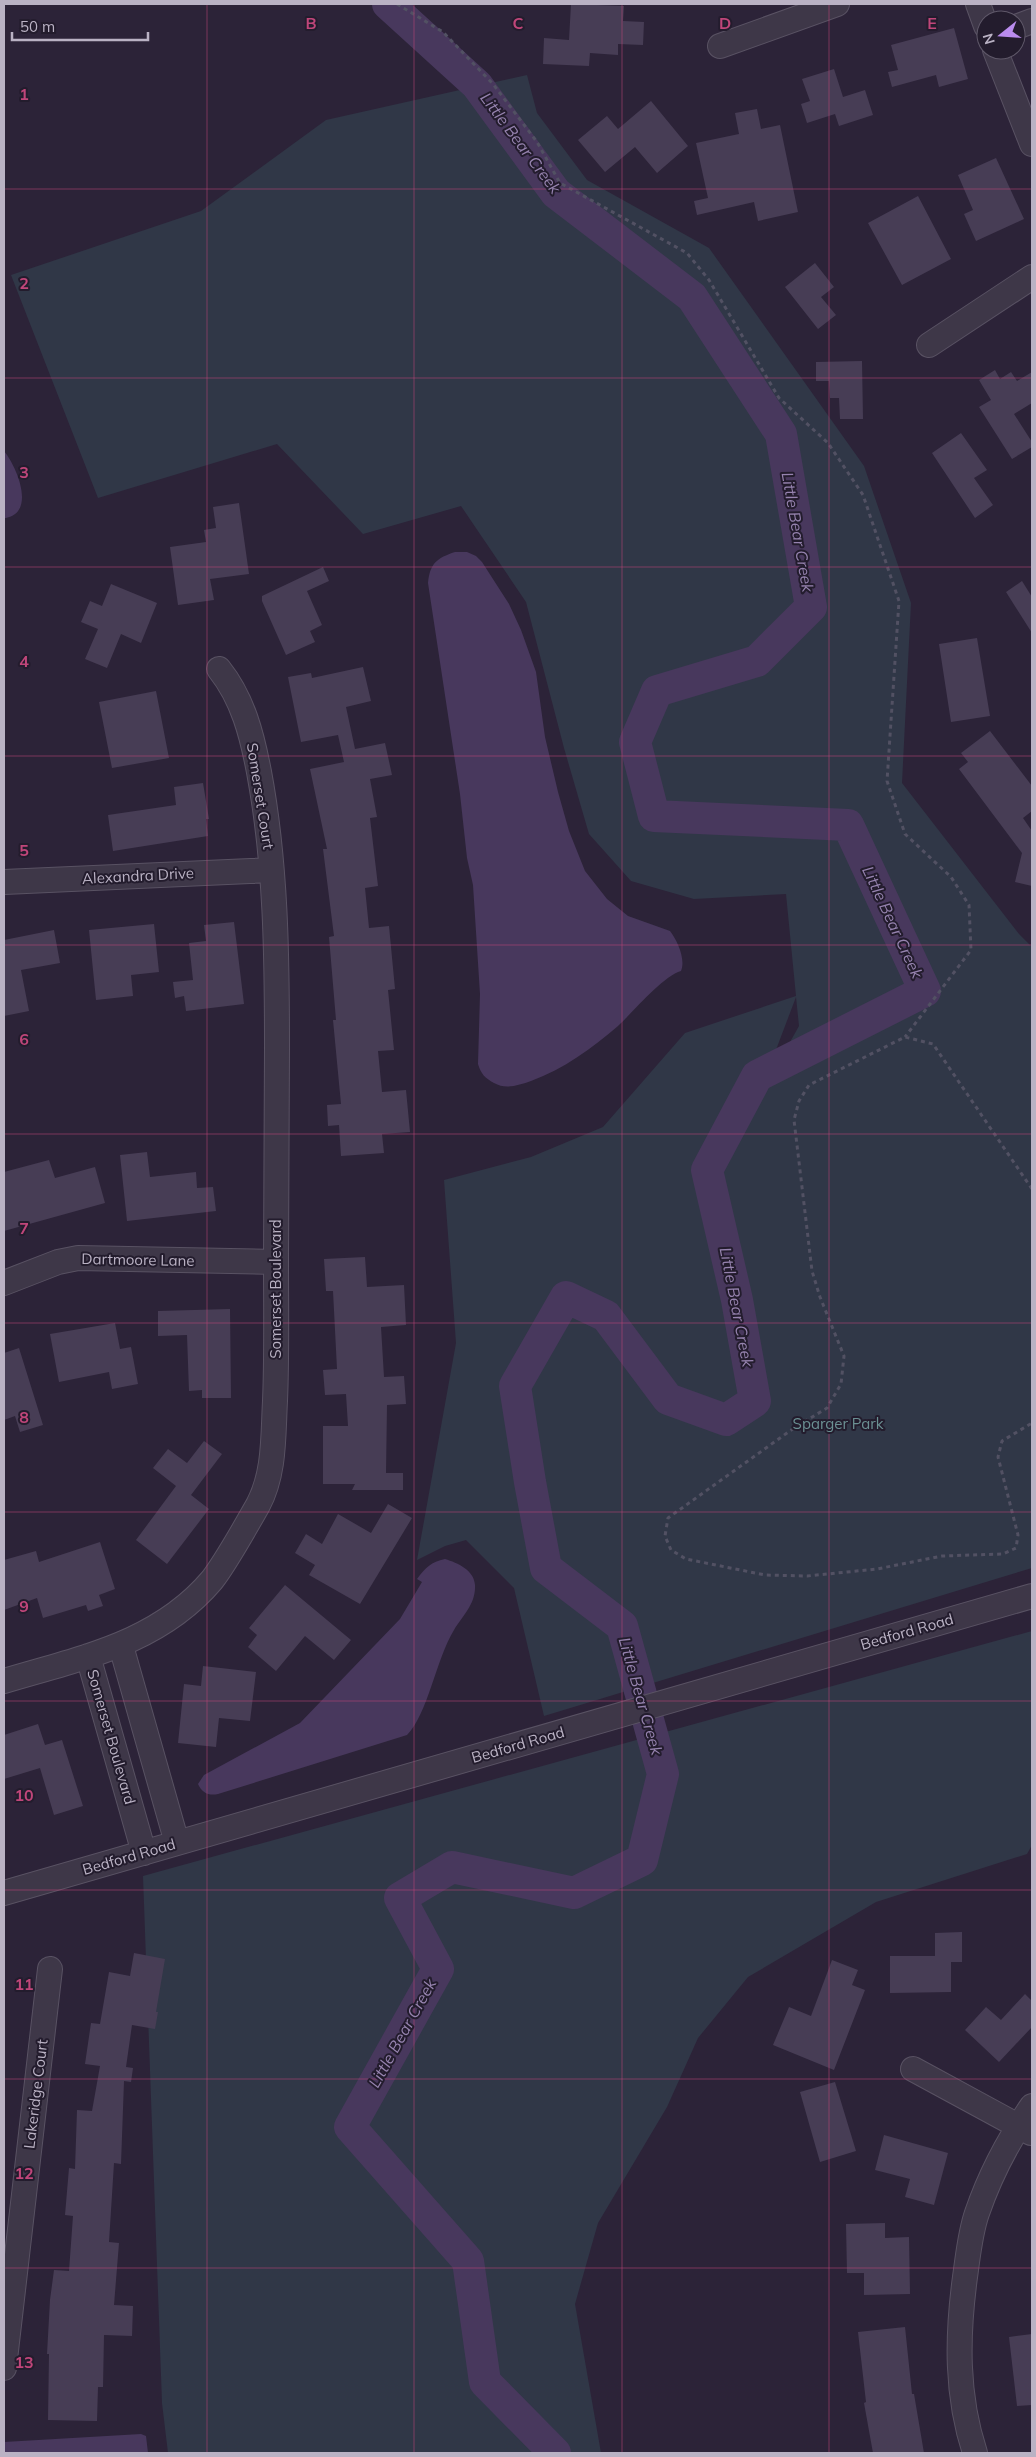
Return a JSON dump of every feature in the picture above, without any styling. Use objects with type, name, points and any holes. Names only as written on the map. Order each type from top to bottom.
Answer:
[{"type":"street","points":[[720,46],[837,4]]},
{"type":"street","points":[[999,60],[1032,144]]},
{"type":"street","points":[[929,345],[1032,277]]},
{"type":"street","name":"Somerset Court","points":[[219,670],[239,700],[249,730],[259,774],[272,870]]},
{"type":"street","name":"Alexandra Drive","points":[[4,882],[272,870]]},
{"type":"street","name":"Somerset Boulevard","points":[[144,1853],[88,1656],[121,1646],[158,1627],[177,1614],[213,1579],[259,1502],[269,1475],[273,1450],[276,1368],[277,949],[272,870]]},
{"type":"street","name":"Dartmoore Lane","points":[[4,1283],[58,1262],[78,1258],[276,1262]]},
{"type":"street","name":"Bedford Road","points":[[4,1893],[672,1702],[1032,1596]]},
{"type":"street","points":[[121,1646],[178,1843]]},
{"type":"street","points":[[4,1681],[88,1656]]},
{"type":"street","name":"Lakeridge Court","points":[[4,2368],[50,1969]]},
{"type":"street","points":[[913,2069],[1025,2130]]},
{"type":"street","points":[[975,2453],[967,2428],[958,2357],[963,2294],[976,2216],[991,2176],[1025,2130],[1032,2106]]},
{"type":"path","points":[[397,4],[443,32],[493,84],[537,142],[560,183],[687,253],[710,280],[779,398],[828,443],[863,495],[900,601],[887,781],[905,834],[951,877],[969,905],[971,950],[905,1037],[809,1085],[799,1101],[794,1120],[812,1270],[820,1298],[844,1356],[841,1384],[827,1408],[794,1428],[668,1518],[665,1536],[672,1550],[686,1559],[765,1576],[807,1576],[877,1568],[942,1556],[1003,1554],[1016,1548],[1018,1534],[998,1457],[1002,1442],[1032,1423]]},
{"type":"path","points":[[905,1037],[932,1044],[1032,1189]]},
{"type":"green space","name":"Sparger Park","points":[[527,75],[537,113],[587,180],[709,248],[864,466],[911,603],[902,783],[1019,934],[1032,947],[1032,1568],[544,1716],[514,1588],[466,1540],[445,1546],[417,1560],[456,1343],[444,1180],[531,1157],[603,1127],[685,1033],[796,996],[786,894],[694,899],[631,881],[589,834],[564,748],[526,602],[461,506],[363,534],[277,444],[98,498],[11,275],[201,211],[326,120]],"holes":[[[796,997],[799,1026],[757,1101]]]},
{"type":"green space","points":[[1032,1631],[1032,1845],[1027,1854],[876,1902],[748,1977],[698,2038],[667,2107],[598,2223],[575,2304],[601,2453],[168,2453],[162,2403],[143,1876]]},
{"type":"shaded area","points":[[4,451],[14,467],[21,488],[22,498],[20,507],[15,514],[6,518],[4,518]]},
{"type":"shaded area","points":[[455,552],[467,552],[476,556],[482,562],[509,604],[521,630],[536,672],[545,737],[558,792],[569,831],[585,871],[607,899],[628,916],[670,931],[682,955],[681,971],[657,987],[618,1026],[588,1050],[543,1076],[512,1086],[503,1086],[491,1081],[482,1073],[478,1064],[480,994],[473,885],[467,858],[460,794],[428,583],[429,576],[436,562]]},
{"type":"shaded area","points":[[445,1559],[460,1565],[472,1575],[475,1592],[471,1604],[448,1642],[421,1714],[407,1735],[218,1794],[212,1795],[202,1790],[198,1784],[204,1775],[300,1723],[400,1619],[422,1582],[417,1579],[423,1571],[432,1563]]},
{"type":"shaded area","points":[[141,2434],[146,2436],[148,2453],[4,2453],[4,2442]]},
{"type":"building","points":[[571,4],[624,6],[623,21],[644,22],[643,45],[618,44],[618,55],[590,53],[589,66],[543,64],[544,38],[569,40]]},
{"type":"building","points":[[954,28],[968,79],[939,87],[936,75],[892,87],[888,72],[898,70],[891,45]]},
{"type":"building","points":[[834,69],[843,97],[865,90],[873,115],[839,126],[835,114],[807,123],[801,104],[810,101],[802,79]]},
{"type":"building","points":[[651,101],[688,146],[657,173],[635,147],[605,172],[578,140],[607,116],[618,129]]},
{"type":"building","points":[[757,109],[761,129],[780,125],[798,212],[758,221],[754,202],[697,215],[694,201],[708,198],[696,143],[739,134],[735,113]]},
{"type":"building","points":[[996,158],[1024,219],[976,241],[964,214],[973,210],[958,175]]},
{"type":"building","points":[[918,196],[951,259],[902,285],[868,223]]},
{"type":"building","points":[[815,263],[834,287],[821,297],[836,315],[818,329],[785,287]]},
{"type":"building","points":[[862,361],[863,419],[840,419],[839,398],[830,398],[829,381],[816,381],[816,362]]},
{"type":"building","points":[[995,370],[1000,379],[1011,372],[1017,381],[1032,372],[1032,403],[1014,414],[1032,442],[1032,447],[1012,459],[979,407],[991,400],[979,380]]},
{"type":"building","points":[[961,433],[987,470],[974,478],[993,505],[975,518],[932,453]]},
{"type":"building","points":[[239,503],[249,574],[210,579],[214,600],[178,605],[170,547],[206,542],[204,530],[216,528],[213,507]]},
{"type":"building","points":[[323,567],[329,581],[307,591],[322,625],[310,631],[315,642],[286,655],[262,601],[262,596]]},
{"type":"building","points":[[1022,581],[1032,597],[1032,633],[1006,592]]},
{"type":"building","points":[[111,584],[157,603],[141,643],[121,634],[107,668],[85,659],[98,629],[81,622],[90,601],[102,606]]},
{"type":"building","points":[[977,638],[990,716],[951,722],[939,644]]},
{"type":"building","points":[[363,667],[371,701],[346,707],[355,749],[385,743],[392,775],[370,779],[377,817],[370,818],[378,886],[365,888],[369,928],[389,926],[395,989],[388,990],[394,1050],[378,1051],[382,1092],[406,1090],[410,1132],[382,1134],[384,1153],[341,1156],[339,1125],[328,1126],[327,1105],[341,1104],[333,1020],[336,1020],[329,937],[334,936],[323,849],[327,849],[310,769],[344,762],[338,735],[301,742],[288,677],[311,673],[312,678]]},
{"type":"building","points":[[156,691],[169,758],[112,768],[99,702]]},
{"type":"building","points":[[990,731],[1032,786],[1032,811],[1023,818],[1032,831],[1032,886],[1015,882],[1022,853],[959,769],[968,762],[961,753]]},
{"type":"building","points":[[203,783],[209,819],[206,819],[208,836],[113,851],[108,815],[176,805],[174,787]]},
{"type":"building","points":[[234,922],[244,1004],[186,1011],[184,996],[175,998],[173,982],[193,980],[189,943],[206,941],[204,925]]},
{"type":"building","points":[[154,924],[159,972],[131,975],[133,996],[96,1000],[89,930]]},
{"type":"building","points":[[54,930],[60,963],[21,970],[29,1011],[4,1016],[4,940]]},
{"type":"building","points":[[147,1152],[150,1177],[196,1172],[197,1188],[213,1187],[216,1211],[127,1221],[120,1155]]},
{"type":"building","points":[[49,1160],[55,1178],[95,1167],[105,1203],[4,1231],[4,1172]]},
{"type":"building","points":[[365,1257],[367,1287],[404,1285],[406,1325],[381,1327],[384,1377],[404,1376],[406,1404],[387,1405],[386,1473],[403,1473],[403,1490],[352,1490],[355,1484],[323,1484],[323,1426],[348,1426],[346,1394],[325,1395],[323,1370],[337,1369],[333,1291],[326,1291],[324,1259]]},
{"type":"building","points":[[230,1309],[231,1398],[202,1398],[202,1390],[189,1391],[187,1335],[158,1336],[158,1311]]},
{"type":"building","points":[[115,1323],[120,1349],[131,1347],[138,1384],[112,1389],[109,1372],[59,1382],[50,1334]]},
{"type":"building","points":[[19,1348],[43,1425],[20,1432],[15,1416],[4,1420],[4,1353]]},
{"type":"building","points":[[204,1441],[222,1454],[191,1495],[209,1509],[167,1564],[136,1540],[176,1486],[153,1468],[168,1449],[187,1463]]},
{"type":"building","points":[[388,1504],[412,1518],[360,1604],[309,1575],[315,1565],[295,1553],[306,1534],[322,1544],[338,1514],[371,1533]]},
{"type":"building","points":[[100,1542],[115,1589],[99,1595],[103,1606],[88,1611],[86,1605],[43,1618],[37,1598],[4,1610],[4,1560],[36,1551],[39,1562]]},
{"type":"building","points":[[285,1585],[351,1640],[334,1660],[305,1636],[276,1671],[248,1647],[257,1635],[249,1628]]},
{"type":"building","points":[[203,1666],[256,1672],[250,1721],[219,1718],[216,1747],[178,1743],[184,1684],[201,1686]]},
{"type":"building","points":[[38,1724],[45,1745],[62,1740],[83,1806],[54,1815],[40,1768],[4,1779],[4,1735]]},
{"type":"building","points":[[962,1932],[962,1962],[951,1962],[951,1992],[890,1993],[890,1956],[935,1956],[935,1933]]},
{"type":"building","points":[[134,1953],[165,1959],[155,2029],[132,2025],[126,2067],[133,2068],[131,2082],[124,2081],[121,2164],[114,2163],[109,2242],[119,2243],[114,2305],[133,2306],[132,2336],[104,2335],[103,2387],[98,2387],[97,2421],[48,2420],[49,2354],[47,2354],[50,2300],[54,2270],[69,2271],[73,2216],[65,2215],[69,2168],[75,2169],[77,2110],[92,2111],[100,2066],[85,2064],[91,2023],[100,2024],[109,1972],[130,1976]]},
{"type":"building","points":[[832,1960],[858,1970],[852,1985],[865,1990],[834,2070],[773,2045],[789,2007],[811,2016]]},
{"type":"building","points":[[1025,1994],[1032,2001],[1032,2027],[999,2062],[965,2030],[986,2007],[1001,2020]]},
{"type":"building","points":[[835,2082],[856,2151],[820,2162],[800,2092]]},
{"type":"building","points":[[884,2135],[948,2153],[934,2205],[905,2197],[910,2179],[875,2170]]},
{"type":"building","points":[[885,2223],[885,2238],[909,2237],[910,2294],[864,2295],[864,2273],[847,2273],[846,2224]]},
{"type":"building","points":[[905,2327],[912,2394],[914,2394],[924,2453],[873,2453],[864,2403],[866,2402],[858,2332]]},
{"type":"building","points":[[1032,2334],[1032,2405],[1017,2406],[1009,2337]]},
{"type":"waterway","name":"Little Bear Creek","points":[[388,4],[477,85],[556,193],[692,297],[781,434],[811,607],[757,661],[657,691],[635,742],[654,816],[848,825],[925,991],[757,1076],[707,1170],[737,1300],[755,1401],[726,1420],[668,1399],[606,1316],[566,1297],[515,1386],[546,1568],[622,1626],[663,1774],[642,1860],[574,1893],[452,1867],[400,1898],[438,1969],[350,2127],[468,2261],[485,2382],[555,2453]]}]
